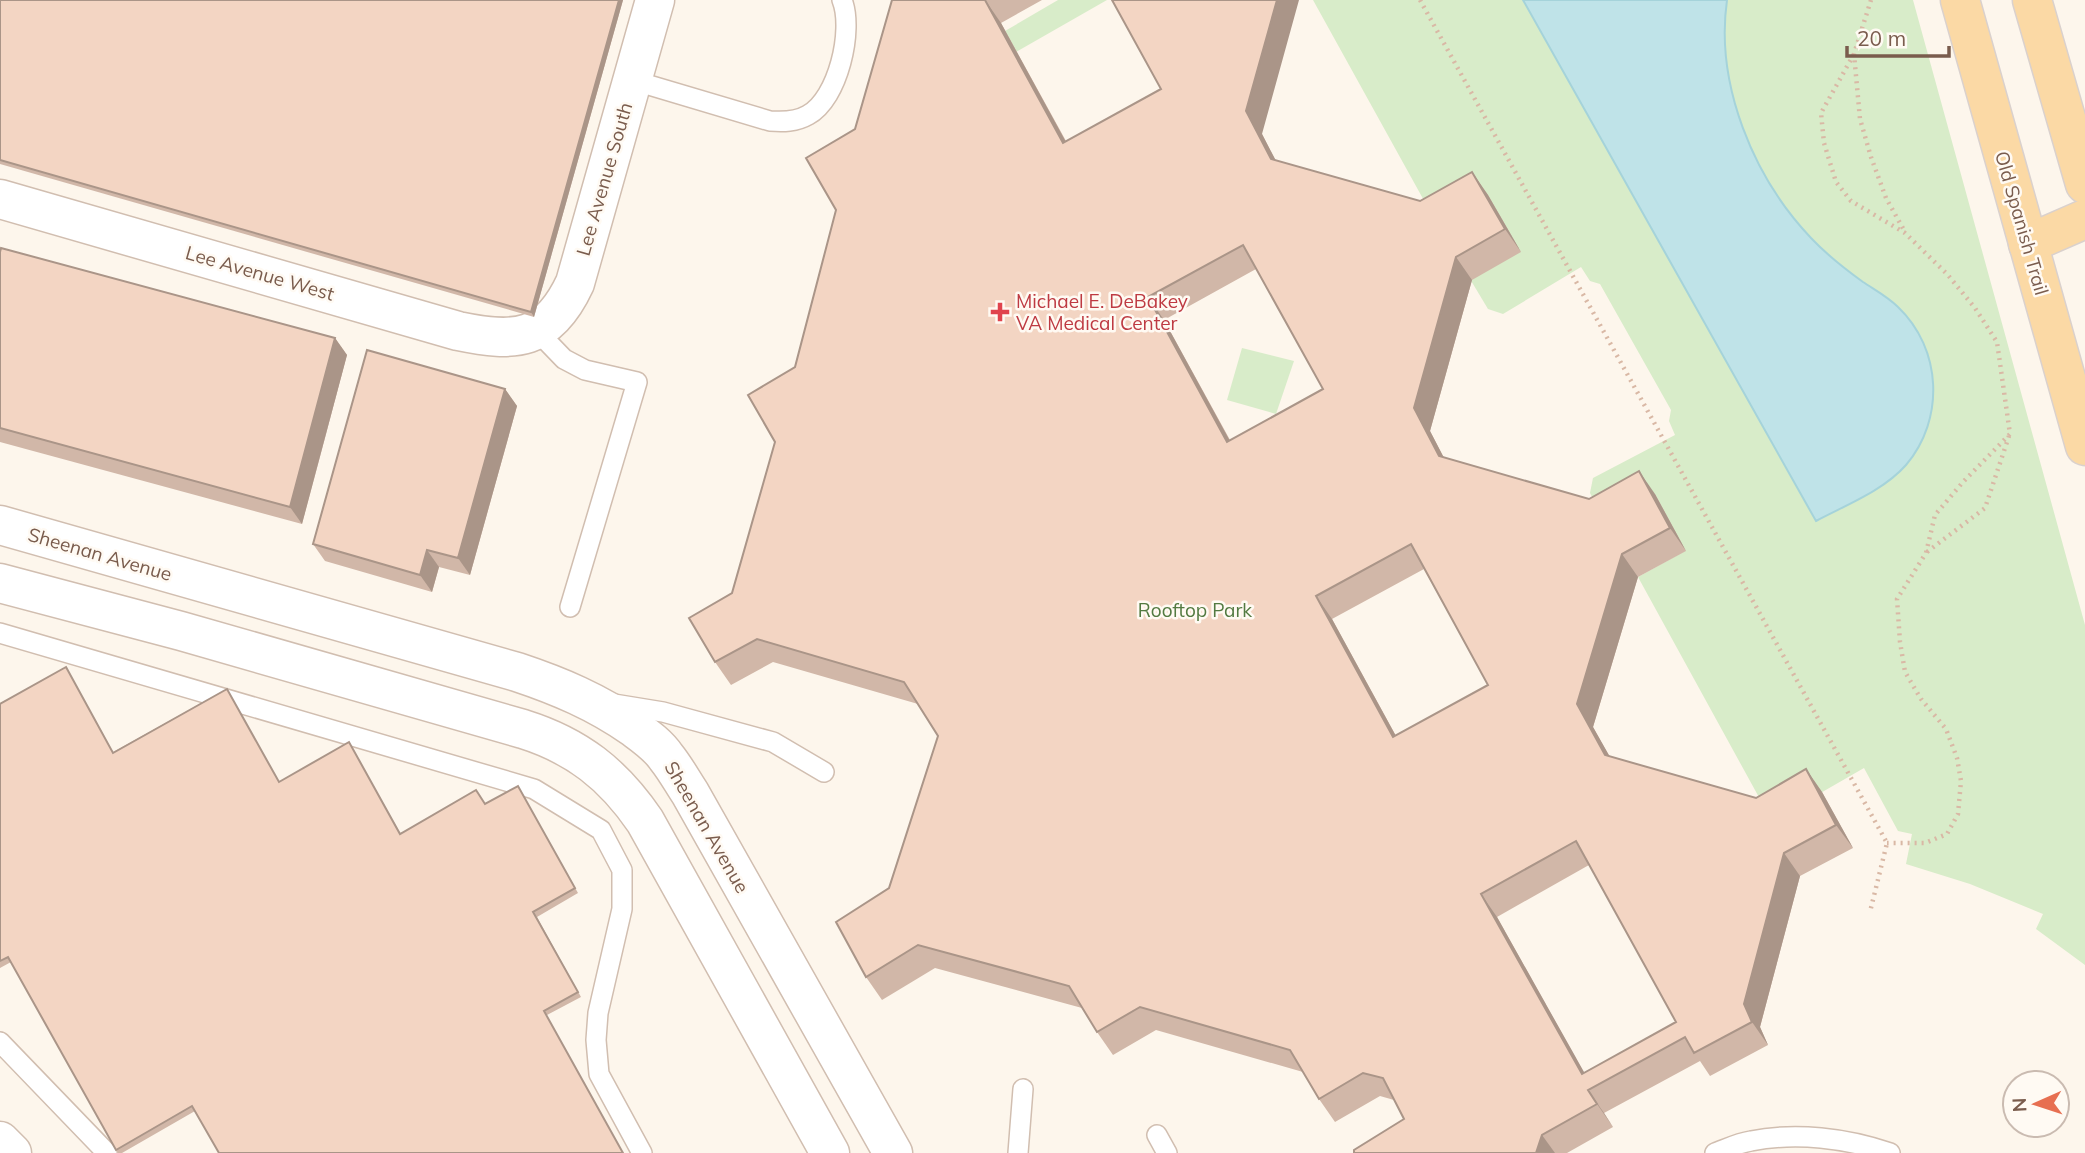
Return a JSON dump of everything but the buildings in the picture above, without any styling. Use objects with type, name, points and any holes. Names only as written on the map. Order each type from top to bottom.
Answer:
[{"type":"main road","name":"Old Spanish Trail","points":[[1960,0],[2085,446]]},
{"type":"main road","points":[[2032,0],[2085,184]]},
{"type":"main road","points":[[2028,244],[2085,219]]},
{"type":"street","name":"Lee Avenue South","points":[[529,333],[555,318],[566,303],[575,283],[655,0]]},
{"type":"street","name":"Lee Avenue West","points":[[0,199],[458,331],[505,338],[529,333]]},
{"type":"street","name":"Sheenan Avenue","points":[[0,525],[517,672],[590,700],[647,737],[665,755],[690,793],[893,1153]]},
{"type":"street","points":[[0,583],[181,631],[548,737],[570,748],[610,778],[645,821],[830,1153]]},
{"type":"street","name":"Sheenan Avenue","points":[[181,631],[199,583]]},
{"type":"street","points":[[0,1141],[12,1153]]},
{"type":"lane","points":[[632,80],[771,121],[785,122],[808,116],[825,98],[844,52],[846,13],[842,0]]},
{"type":"lane","points":[[529,333],[564,359],[585,370],[637,382],[570,607]]},
{"type":"lane","points":[[0,633],[534,789],[601,830],[621,870],[622,909],[598,1013],[596,1040],[599,1074],[642,1153]]},
{"type":"lane","points":[[590,700],[663,712],[773,742],[824,772]]},
{"type":"lane","points":[[0,1042],[107,1153]]},
{"type":"lane","points":[[1018,1153],[1023,1088]]},
{"type":"lane","points":[[1157,1135],[1167,1153]]},
{"type":"lane","points":[[1714,1153],[1748,1141],[1782,1136],[1843,1141],[1890,1153]]},
{"type":"path","points":[[1420,0],[1887,843],[1870,912]]},
{"type":"path","points":[[1871,0],[1854,54],[1821,113],[1824,143],[1836,182],[1851,201],[1905,233],[1968,299],[1997,342],[2010,434],[1985,508],[1926,552]]},
{"type":"path","points":[[1854,54],[1860,119],[1886,198],[1905,233]]},
{"type":"path","points":[[1887,843],[1926,843],[1947,834],[1958,814],[1961,781],[1957,758],[1946,729],[1921,699],[1905,673],[1897,599],[1926,552],[1935,515],[2010,434]]},
{"type":"green space","points":[[1058,0],[1107,0],[1016,52],[1005,31]]},
{"type":"green space","points":[[1313,0],[1913,0],[2085,625],[2085,965],[2036,929],[2043,914],[1970,884],[1906,864],[1912,834],[1898,831],[1864,768],[1772,821],[1638,577],[1685,551],[1655,494],[1605,522],[1590,493],[1593,478],[1675,435],[1669,421],[1671,410],[1600,284],[1590,281],[1581,267],[1503,314],[1488,309],[1437,224]]},
{"type":"green space","points":[[1242,348],[1294,361],[1276,414],[1227,400]]},
{"type":"water","points":[[1523,0],[1727,0],[1727,64],[1733,96],[1743,128],[1772,187],[1790,214],[1811,238],[1849,272],[1898,307],[1913,324],[1923,343],[1933,384],[1932,406],[1919,447],[1897,474],[1864,497],[1816,521]]},
{"type":"place","name":"Michael E. DeBakey VA Medical Center","points":[[1000,312]]},
{"type":"park label","name":"Rooftop Park","points":[[1195,610]]}]
